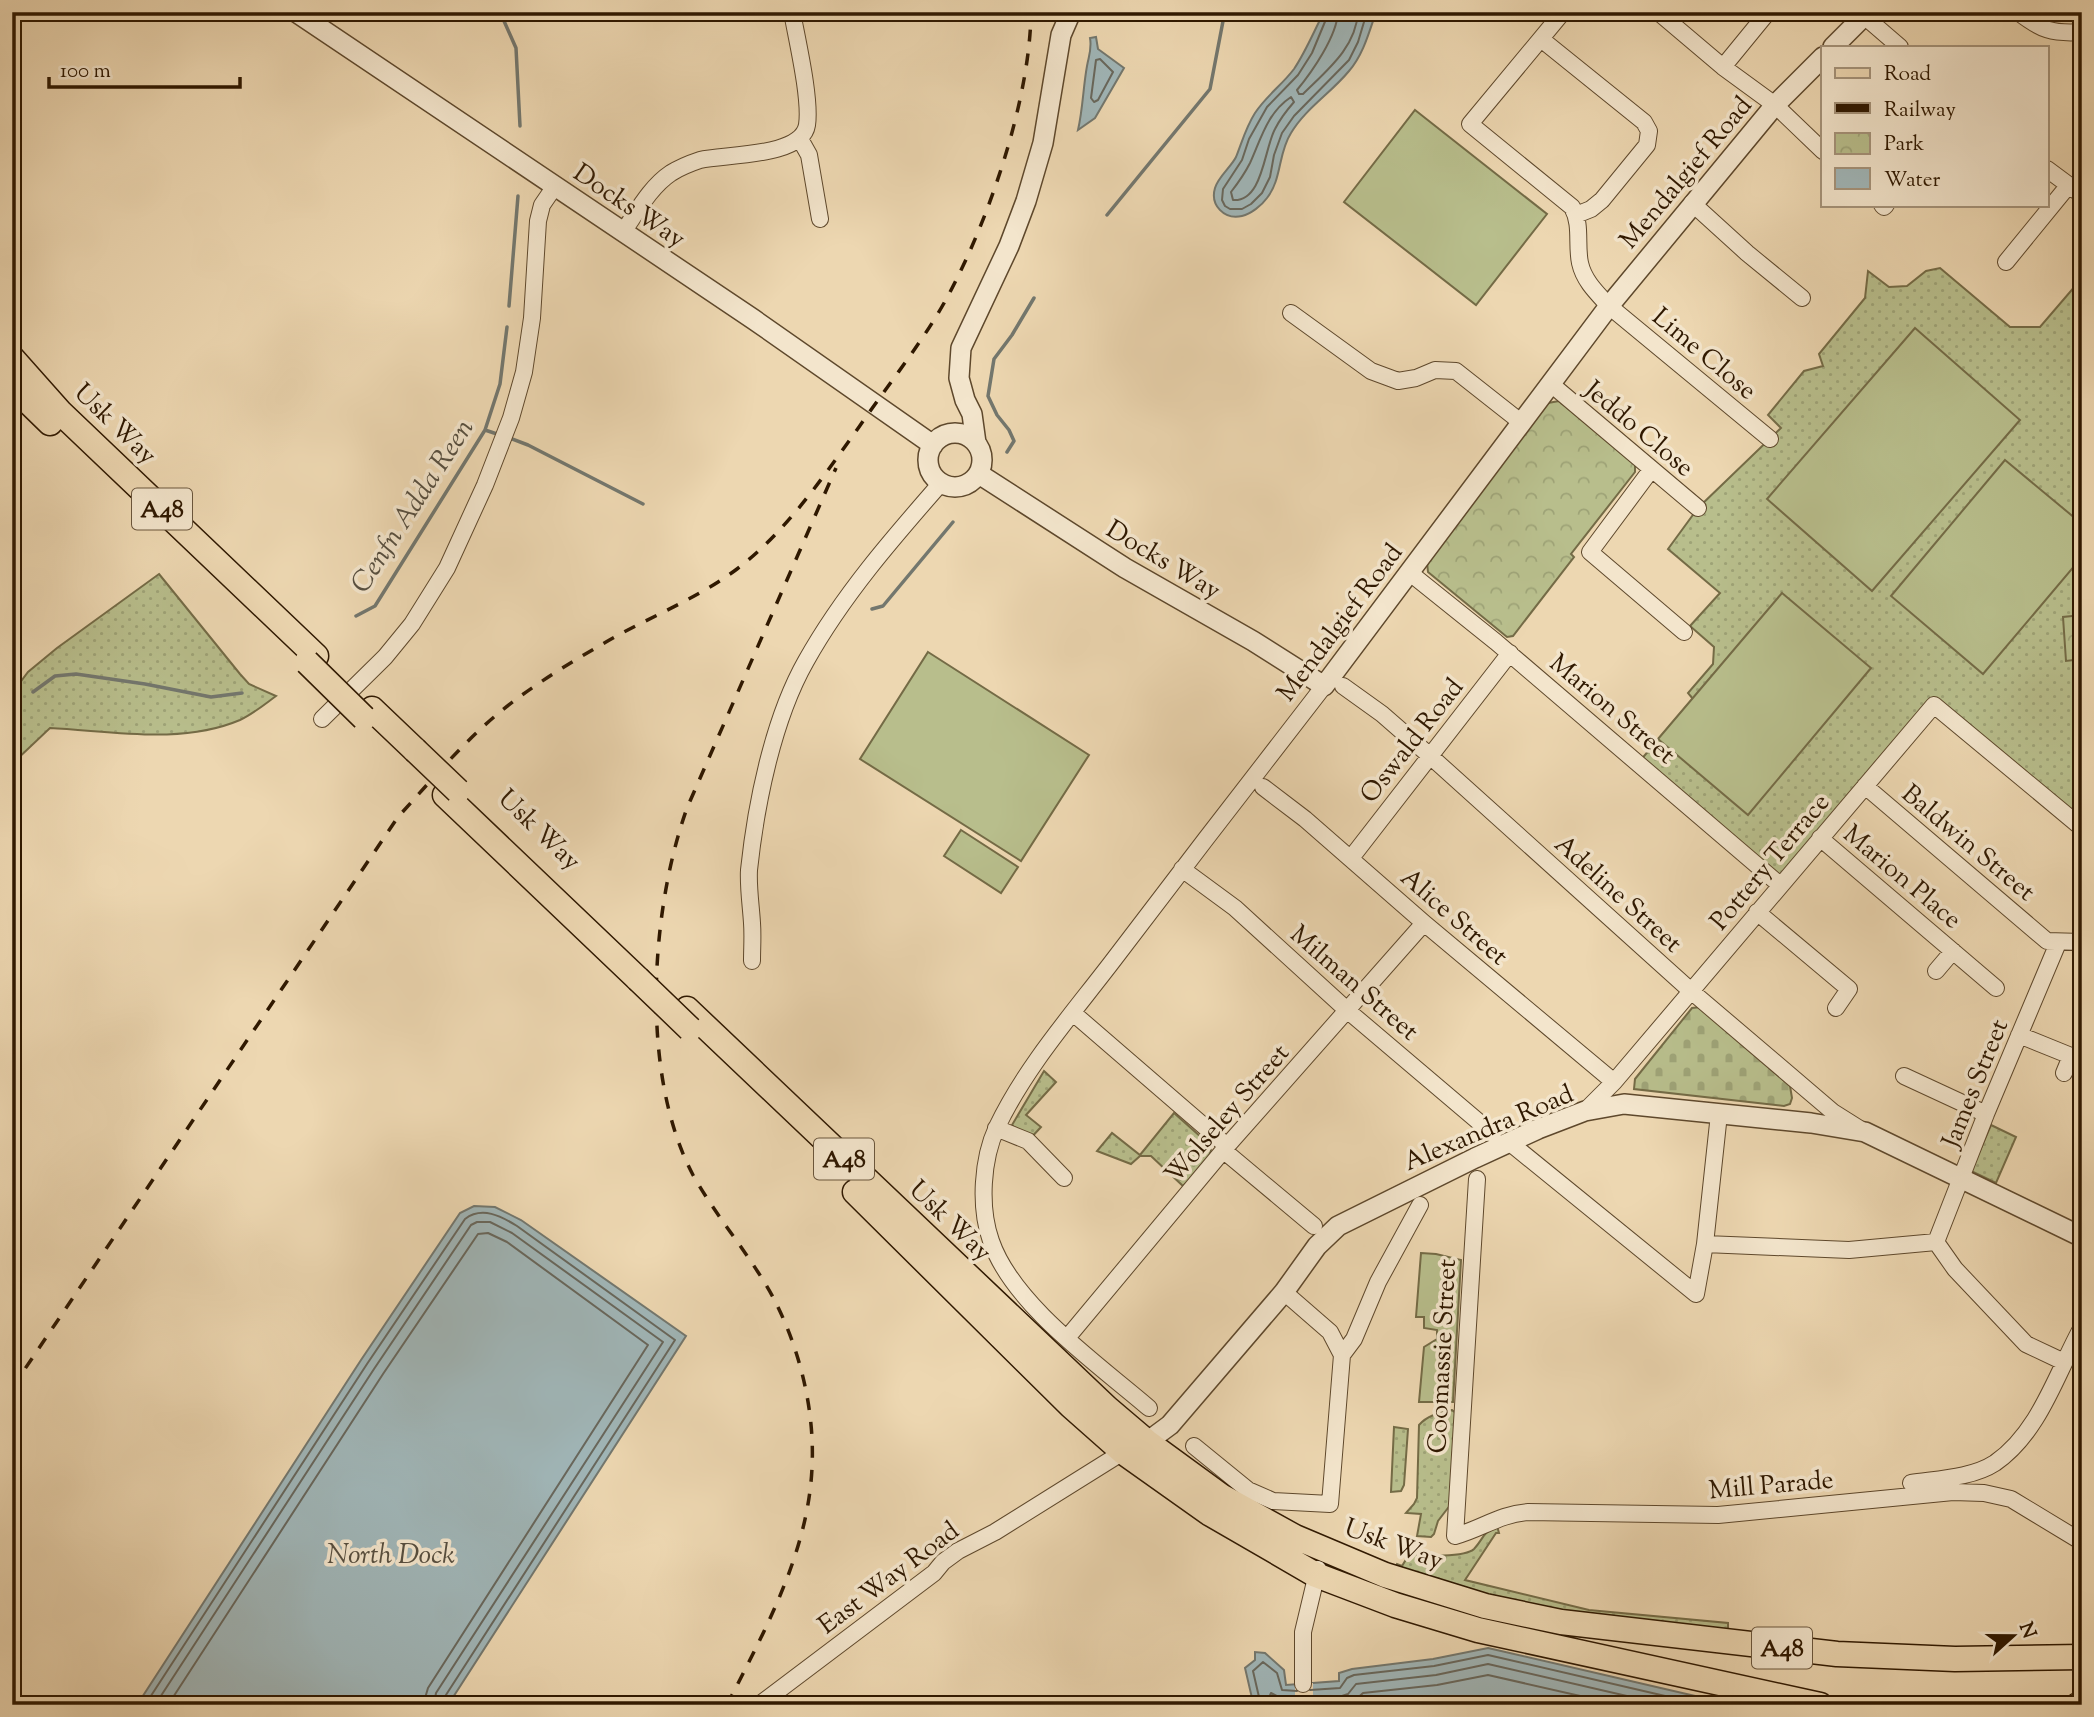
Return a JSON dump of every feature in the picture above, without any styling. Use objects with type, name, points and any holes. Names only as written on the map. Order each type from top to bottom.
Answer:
[{"type":"main road","name":"Usk Way","points":[[12,358],[60,412],[311,659]]},
{"type":"main road","name":"Usk Way","points":[[12,386],[311,659],[638,971],[1086,1390],[1147,1442],[1221,1496],[1295,1537],[1402,1581],[1485,1606],[1561,1622],[1837,1654],[1955,1659],[2082,1657]]},
{"type":"main road","name":"Usk Way","points":[[689,1019],[1052,1387],[1123,1452],[1209,1513],[1316,1575],[1395,1605],[1478,1630],[1820,1705]]},
{"type":"street","name":"Docks Way","points":[[296,12],[623,232],[942,440],[963,435],[976,443]]},
{"type":"street","points":[[623,232],[658,184],[680,168],[700,160],[782,148],[800,139],[807,125],[792,12]]},
{"type":"street","points":[[965,400],[958,419],[942,440],[929,465],[933,475],[941,483],[960,487],[972,482],[979,474],[982,460],[976,443],[972,414],[959,378],[961,348],[1009,246],[1026,201],[1043,143],[1061,36],[1072,12]]},
{"type":"street","points":[[1541,39],[1644,122],[1649,131],[1647,145],[1602,201],[1576,215],[1567,201],[1470,124],[1563,12]]},
{"type":"street","points":[[1658,12],[1723,67],[1775,105],[1821,149]]},
{"type":"street","points":[[1723,67],[1768,12]]},
{"type":"street","points":[[2018,12],[2039,29],[2061,34],[2082,32]]},
{"type":"street","points":[[1834,46],[1866,14],[1899,46]]},
{"type":"street","name":"Mendalgief Road","points":[[1149,1408],[1067,1338],[1007,1275],[990,1238],[985,1194],[986,1168],[996,1128],[1012,1098],[1073,1013],[1182,869],[1333,686],[1410,573],[1609,306],[1775,105],[1821,59]]},
{"type":"street","points":[[800,139],[809,155],[820,219]]},
{"type":"street","points":[[2006,262],[2075,191],[2048,170]]},
{"type":"street","points":[[322,719],[391,651],[412,624],[447,568],[485,485],[511,418],[524,373],[532,318],[538,222],[542,205],[555,186]]},
{"type":"street","points":[[1692,203],[1802,298]]},
{"type":"street","name":"Lime Close","points":[[1576,215],[1581,268],[1591,286],[1609,306],[1770,439]]},
{"type":"street","points":[[1291,313],[1371,371],[1398,381],[1416,378],[1436,370],[1456,371],[1522,423]]},
{"type":"street","name":"Jeddo Close","points":[[1551,384],[1698,508]]},
{"type":"street","points":[[1651,470],[1590,552],[1684,632]]},
{"type":"street","name":"Docks Way","points":[[979,474],[1136,575],[1333,686]]},
{"type":"street","points":[[752,961],[753,928],[749,873],[768,760],[785,710],[805,663],[836,612],[874,560],[941,483]]},
{"type":"street","name":"Marion Street","points":[[1410,573],[1510,653],[1780,885]]},
{"type":"street","name":"Oswald Road","points":[[1352,858],[1510,653]]},
{"type":"street","name":"Adeline Street","points":[[1333,686],[1382,714],[1691,991],[1833,1112],[1865,1132]]},
{"type":"street","name":"Pottery Terrace","points":[[1585,1111],[1614,1082],[1934,705],[2082,828]]},
{"type":"street","name":"Baldwin Street","points":[[1865,786],[2048,941],[2058,943]]},
{"type":"street","name":"Alice Street","points":[[1263,787],[1352,858],[1424,923],[1614,1082]]},
{"type":"street","name":"Marion Place","points":[[1820,838],[1996,988]]},
{"type":"street","name":"Milman Street","points":[[1182,869],[1235,908],[1348,1011],[1501,1138],[1696,1294],[1705,1244]]},
{"type":"street","points":[[1757,912],[1849,989],[1836,1008]]},
{"type":"street","name":"Wolseley Street","points":[[1067,1338],[1225,1148],[1424,923]]},
{"type":"street","points":[[2058,943],[2082,942]]},
{"type":"street","name":"James Street","points":[[1937,1242],[1986,1114],[2058,943]]},
{"type":"street","name":"Marion Place","points":[[1936,971],[1953,951]]},
{"type":"street","points":[[1073,1013],[1314,1227]]},
{"type":"street","points":[[2019,1035],[2071,1056],[2064,1073]]},
{"type":"street","points":[[1904,1076],[1986,1114]]},
{"type":"street","name":"Alexandra Road","points":[[1123,1452],[1147,1442],[1170,1425],[1284,1292],[1317,1246],[1338,1226],[1501,1138],[1585,1111],[1624,1104],[1811,1123],[1865,1132],[2082,1237]]},
{"type":"street","points":[[1719,1114],[1705,1244],[1849,1250],[1937,1242],[1955,1269],[2026,1344],[2064,1363]]},
{"type":"street","points":[[996,1128],[1028,1141],[1064,1178]]},
{"type":"street","name":"Coomassie Street","points":[[1455,1536],[1476,1179]]},
{"type":"street","points":[[1342,1355],[1354,1339],[1378,1282],[1420,1205]]},
{"type":"street","points":[[1194,1446],[1248,1490],[1273,1501],[1330,1504],[1342,1355],[1330,1332],[1284,1292]]},
{"type":"street","points":[[1910,1483],[1974,1472],[1994,1464],[2034,1421],[2082,1327]]},
{"type":"street","name":"East Way Road","points":[[759,1705],[934,1573],[950,1556],[995,1532],[1123,1452]]},
{"type":"street","name":"Mill Parade","points":[[1455,1536],[1476,1530],[1510,1513],[1528,1511],[1718,1515],[1954,1492],[1984,1493],[2011,1499],[2082,1542]]},
{"type":"street","points":[[1303,1684],[1303,1632],[1323,1548]]},
{"type":"green space","points":[[1415,110],[1547,214],[1476,305],[1344,202]]},
{"type":"green space","points":[[1940,268],[2010,327],[2040,327],[2082,278],[2082,828],[1934,706],[1780,885],[1639,762],[1693,699],[1688,693],[1713,664],[1714,647],[1690,626],[1720,593],[1668,549],[1698,508],[1781,428],[1768,415],[1804,371],[1823,366],[1819,354],[1865,298],[1868,271],[1889,287],[1907,286],[1926,271]]},
{"type":"green space","points":[[1915,328],[2020,420],[1872,591],[1767,499]]},
{"type":"green space","points":[[1559,401],[1635,463],[1635,472],[1571,554],[1574,557],[1513,636],[1507,637],[1428,572],[1427,562],[1548,403]]},
{"type":"green space","points":[[2005,460],[2082,524],[2082,557],[1983,674],[1891,596]]},
{"type":"green space","points":[[159,574],[249,684],[276,696],[240,720],[194,732],[146,734],[50,728],[12,764],[14,700],[19,684],[28,672]]},
{"type":"green space","points":[[1782,593],[1871,668],[1748,815],[1658,739]]},
{"type":"green space","points":[[2082,615],[2082,659],[2066,661],[2063,617]]},
{"type":"green space","points":[[928,652],[1089,755],[1021,861],[860,759]]},
{"type":"green space","points":[[961,830],[1018,867],[1001,893],[944,856]]},
{"type":"green space","points":[[1701,1007],[1790,1086],[1790,1104],[1784,1106],[1634,1089],[1635,1079],[1692,1008]]},
{"type":"green space","points":[[1044,1071],[1056,1082],[1026,1115],[1041,1127],[1028,1141],[1012,1125]]},
{"type":"green space","points":[[1174,1113],[1211,1146],[1205,1163],[1183,1186],[1151,1156],[1140,1156],[1131,1164],[1097,1151],[1112,1133],[1140,1155]]},
{"type":"green space","points":[[1991,1125],[2016,1137],[1996,1183],[1971,1171]]},
{"type":"green space","points":[[1421,1253],[1461,1260],[1453,1402],[1419,1402],[1424,1347],[1437,1339],[1437,1330],[1424,1328],[1424,1317],[1416,1317]]},
{"type":"green space","points":[[1452,1410],[1457,1414],[1451,1504],[1438,1521],[1431,1537],[1417,1536],[1421,1514],[1406,1513],[1417,1498],[1419,1425],[1438,1413]]},
{"type":"green space","points":[[1394,1427],[1408,1429],[1404,1485],[1401,1491],[1391,1492]]},
{"type":"green space","points":[[1497,1526],[1499,1533],[1496,1533],[1465,1580],[1589,1610],[1728,1623],[1728,1630],[1614,1621],[1514,1604],[1395,1568],[1397,1564],[1402,1566],[1410,1553],[1443,1555],[1469,1552],[1486,1533]]},
{"type":"water","points":[[1324,12],[1373,12],[1374,18],[1361,52],[1349,71],[1304,116],[1291,133],[1272,191],[1265,201],[1245,215],[1229,216],[1217,205],[1215,188],[1236,157],[1255,113],[1294,69]]},
{"type":"water","points":[[1096,37],[1098,49],[1124,68],[1095,118],[1078,130],[1090,38]]},
{"type":"water","name":"North Dock","points":[[474,1206],[495,1207],[521,1220],[686,1336],[448,1705],[137,1705],[460,1213]]},
{"type":"water","points":[[1488,1648],[1734,1705],[1233,1705],[1252,1698],[1245,1668],[1255,1660],[1255,1652],[1265,1653],[1284,1670],[1286,1685],[1339,1681],[1339,1673],[1352,1669],[1433,1659]]},
{"type":"pier","points":[[1313,1683],[1313,1705],[1295,1705],[1295,1685]]},
{"type":"waterway","points":[[500,12],[516,48],[520,126]]},
{"type":"waterway","points":[[1107,215],[1210,89],[1227,12]]},
{"type":"waterway","name":"Cenfn Adda Reen","points":[[509,306],[518,196]]},
{"type":"waterway","points":[[1007,452],[1014,441],[988,396],[994,359],[1034,298]]},
{"type":"waterway","name":"Cenfn Adda Reen","points":[[356,616],[375,606],[485,430],[500,384],[507,327]]},
{"type":"waterway","points":[[485,430],[500,435]]},
{"type":"waterway","points":[[507,437],[528,445],[643,504]]},
{"type":"waterway","points":[[872,609],[883,606],[953,522]]},
{"type":"waterway","points":[[33,692],[55,676],[76,674],[211,697],[242,693]]},
{"type":"railway","points":[[12,1388],[398,817],[444,765],[494,717],[534,686],[622,633],[706,590],[737,569],[772,538],[818,484],[929,328],[949,294],[979,230],[1005,157],[1024,82],[1031,12]]},
{"type":"railway","points":[[727,1705],[770,1619],[793,1561],[809,1500],[812,1468],[811,1424],[798,1360],[774,1299],[693,1175],[676,1135],[664,1090],[658,1042],[656,993],[659,943],[674,850],[687,808],[836,468]]}]
